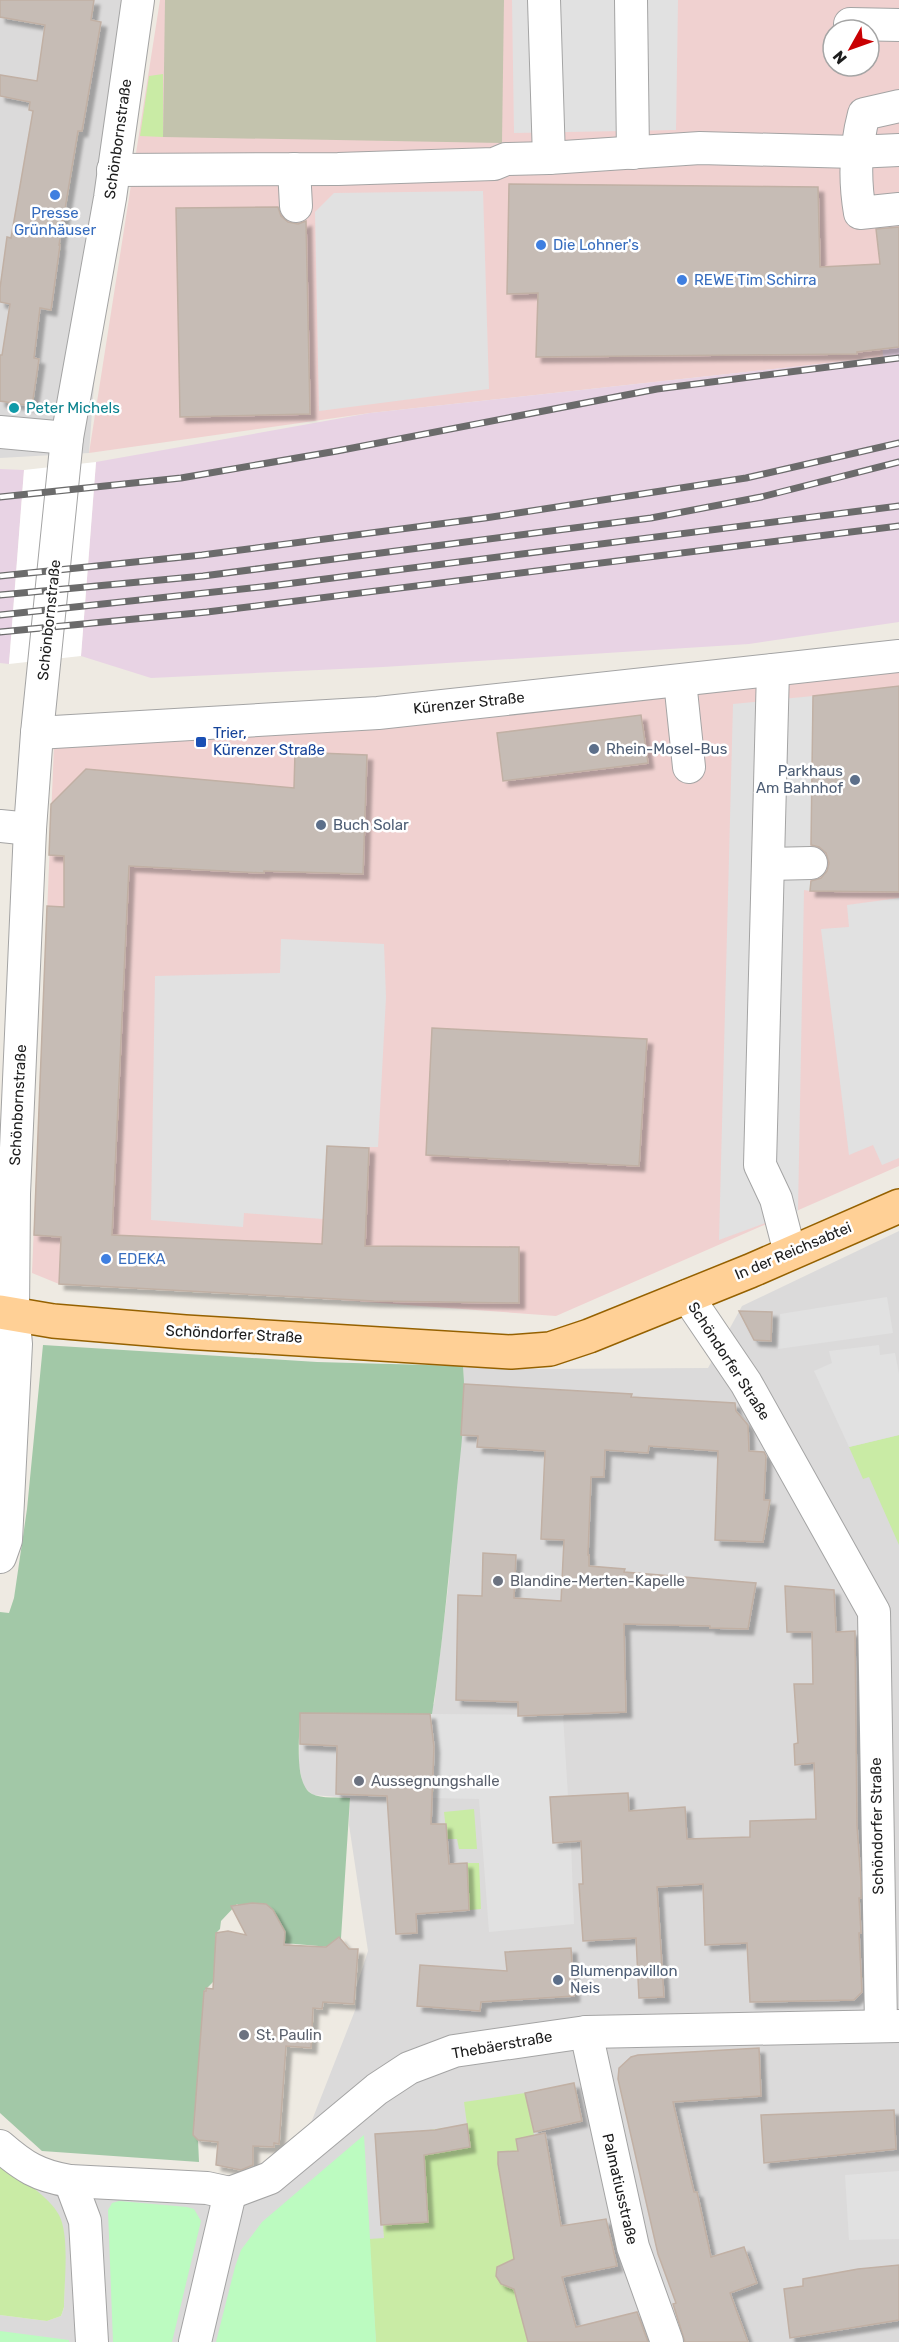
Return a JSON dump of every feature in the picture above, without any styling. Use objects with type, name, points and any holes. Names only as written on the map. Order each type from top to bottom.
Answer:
[{"type":"main road","name":"In der Reichsabtei","points":[[687,1296],[899,1206]]},
{"type":"main road","name":"Schöndorfer Straße","points":[[7,1312],[53,1321],[184,1332],[511,1352],[550,1349],[687,1296]]},
{"type":"street","name":"Schönbornstraße","points":[[0,1557],[6,1540],[16,1344],[7,1312],[7,1252],[14,1194],[15,828],[37,733],[67,438],[113,170],[138,0]]},
{"type":"street","points":[[544,0],[549,158]]},
{"type":"street","points":[[631,0],[633,153]]},
{"type":"street","points":[[881,25],[899,25]]},
{"type":"street","points":[[899,106],[864,114],[855,152],[855,184],[860,213],[899,209]]},
{"type":"street","points":[[113,170],[294,169],[494,164],[506,159],[700,148],[855,152],[899,150]]},
{"type":"street","points":[[294,169],[296,206]]},
{"type":"street","points":[[0,432],[67,438]]},
{"type":"street","name":"Kürenzer Straße","points":[[37,733],[378,713],[899,656]]},
{"type":"street","points":[[773,670],[760,1165],[776,1199],[790,1253]]},
{"type":"street","points":[[680,681],[689,767]]},
{"type":"street","points":[[768,864],[811,863]]},
{"type":"street","name":"Schöndorfer Straße","points":[[687,1296],[746,1383],[874,1612],[890,2026]]},
{"type":"street","name":"Thebäerstraße","points":[[230,2193],[270,2178],[377,2089],[409,2068],[454,2051],[586,2032],[890,2026]]},
{"type":"street","name":"Palmatiusstraße","points":[[586,2032],[633,2247],[667,2342]]},
{"type":"street","points":[[0,2146],[21,2165],[48,2177],[70,2181],[207,2188],[230,2193],[195,2342]]},
{"type":"street","points":[[70,2181],[85,2221],[92,2342]]},
{"type":"shaded area","points":[[0,0],[129,0],[111,153],[89,453],[0,458]]},
{"type":"shaded area","points":[[160,0],[899,0],[899,320],[882,323],[883,357],[370,413],[89,453]]},
{"type":"shaded area","points":[[165,0],[504,0],[502,143],[163,137]]},
{"type":"shaded area","points":[[512,0],[678,0],[676,130],[514,133]]},
{"type":"shaded area","points":[[483,191],[489,389],[319,411],[315,212],[334,193]]},
{"type":"shaded area","points":[[899,320],[899,622],[749,644],[383,667],[151,678],[81,656],[96,462],[370,413],[883,357],[882,322]]},
{"type":"shaded area","points":[[0,469],[24,470],[9,664],[0,663]]},
{"type":"shaded area","points":[[899,660],[899,1166],[556,1316],[217,1291],[59,1284],[32,1273],[54,746]]},
{"type":"shaded area","points":[[813,696],[810,891],[804,890],[798,1211],[719,1240],[733,704]]},
{"type":"shaded area","points":[[899,898],[899,1158],[882,1165],[873,1145],[849,1155],[821,929],[849,927],[847,905]]},
{"type":"shaded area","points":[[281,939],[384,944],[386,997],[378,1147],[327,1147],[323,1219],[244,1213],[243,1227],[151,1220],[155,976],[280,973]]},
{"type":"shaded area","points":[[899,1231],[899,2342],[0,2342],[0,2315],[47,2321],[61,2316],[64,2307],[65,2244],[0,2163],[207,2188],[298,2156],[356,2008],[357,1985],[368,1951],[349,1825],[350,1798],[313,1795],[303,1786],[299,1765],[300,1713],[434,1704],[448,1588],[461,1435],[463,1366],[535,1369],[708,1368],[742,1306]]},
{"type":"shaded area","points":[[887,1297],[893,1333],[778,1349],[780,1314]]},
{"type":"shaded area","points":[[879,1345],[880,1355],[895,1353],[899,1374],[899,1435],[849,1447],[814,1371],[832,1363],[829,1351]]},
{"type":"shaded area","points":[[430,1714],[563,1715],[568,1796],[550,1798],[553,1843],[571,1842],[574,1924],[489,1932],[479,1799],[432,1798],[433,1744]]},
{"type":"shaded area","points":[[899,2171],[899,2239],[849,2240],[845,2175]]},
{"type":"green space","points":[[163,74],[163,137],[140,136],[149,76]]},
{"type":"green space","points":[[43,1345],[317,1362],[463,1366],[464,1416],[443,1634],[432,1714],[300,1713],[299,1757],[302,1780],[306,1788],[312,1794],[320,1797],[350,1798],[341,1938],[332,1942],[330,1947],[284,1943],[237,1904],[221,1921],[215,1939],[217,1939],[214,1981],[204,1991],[196,2137],[199,2162],[42,2151],[0,2113],[0,1612],[9,1613],[14,1598],[27,1509]]},
{"type":"green space","points":[[899,1435],[899,1545],[869,1477],[863,1479],[849,1447]]},
{"type":"green space","points":[[474,1809],[477,1849],[459,1849],[457,1839],[447,1839],[444,1812]]},
{"type":"green space","points":[[467,1863],[479,1863],[481,1909],[469,1910]]},
{"type":"green space","points":[[525,2093],[534,2135],[516,2139],[518,2151],[498,2153],[515,2262],[496,2276],[501,2284],[513,2284],[528,2342],[376,2342],[369,2239],[384,2238],[383,2225],[428,2222],[422,2131],[444,2128],[448,2151],[470,2147],[464,2102]]},
{"type":"green space","points":[[364,2135],[376,2342],[216,2342],[241,2250],[262,2222]]},
{"type":"green space","points":[[0,2163],[48,2201],[59,2215],[62,2224],[65,2247],[64,2307],[61,2316],[47,2321],[0,2315]]},
{"type":"green space","points":[[119,2201],[187,2207],[194,2209],[201,2221],[172,2342],[113,2342],[108,2210],[112,2203]]},
{"type":"green space","points":[[0,2331],[69,2340],[69,2342],[0,2342]]},
{"type":"pier","points":[[96,462],[81,656],[9,664],[24,470]]},
{"type":"building","points":[[0,0],[94,0],[91,20],[101,22],[82,131],[78,131],[51,310],[40,308],[34,358],[39,359],[32,406],[0,401],[0,355],[2,355],[10,304],[0,302],[0,288],[7,237],[11,238],[33,111],[29,110],[30,102],[0,96],[0,75],[37,81],[45,25],[0,17]]},
{"type":"building","name":"REWE Tim Schirra","points":[[509,184],[818,187],[820,267],[880,264],[876,229],[899,227],[899,347],[857,352],[857,354],[536,357],[538,293],[507,294]]},
{"type":"building","points":[[278,207],[281,216],[288,222],[298,224],[306,221],[310,414],[180,417],[176,208]]},
{"type":"building","name":"Parkhaus Am Bahnhof","points":[[899,686],[899,892],[810,891],[811,881],[821,878],[827,871],[829,863],[826,853],[819,847],[811,845],[813,696]]},
{"type":"building","points":[[641,715],[648,763],[503,781],[497,733]]},
{"type":"building","points":[[295,752],[367,755],[363,874],[264,871],[264,873],[129,866],[112,1235],[322,1244],[327,1146],[369,1148],[365,1246],[519,1247],[519,1303],[374,1301],[59,1284],[61,1237],[34,1235],[47,906],[64,907],[64,856],[49,855],[51,804],[86,769],[294,788]]},
{"type":"building","points":[[432,1028],[647,1039],[639,1166],[426,1155]]},
{"type":"building","points":[[739,1311],[772,1312],[771,1341],[754,1340]]},
{"type":"building","points":[[464,1384],[735,1403],[736,1411],[748,1425],[749,1451],[764,1452],[766,1456],[764,1500],[770,1500],[763,1542],[715,1540],[718,1451],[649,1446],[648,1453],[605,1450],[604,1477],[591,1477],[588,1555],[589,1566],[625,1569],[624,1572],[756,1583],[748,1629],[624,1624],[626,1712],[518,1716],[518,1702],[456,1700],[458,1595],[482,1596],[483,1553],[516,1555],[514,1598],[561,1601],[564,1540],[541,1539],[545,1451],[477,1447],[478,1436],[461,1435]]},
{"type":"building","points":[[785,1586],[834,1590],[836,1632],[855,1631],[857,1826],[861,1881],[861,1898],[859,1898],[861,1933],[859,1933],[862,1992],[854,2000],[750,2002],[747,1943],[705,1945],[703,1884],[657,1887],[664,1997],[639,1998],[636,1938],[583,1941],[579,1884],[583,1884],[581,1841],[553,1843],[550,1797],[628,1793],[629,1811],[685,1807],[687,1839],[750,1837],[750,1821],[816,1819],[814,1763],[795,1765],[794,1744],[798,1743],[794,1684],[813,1684],[812,1632],[787,1632]]},
{"type":"building","points":[[300,1713],[430,1714],[434,1747],[431,1824],[446,1824],[449,1864],[467,1863],[469,1910],[416,1914],[417,1933],[396,1934],[387,1796],[336,1794],[337,1746],[300,1744]]},
{"type":"building","name":"St. Paulin","points":[[266,1904],[273,1910],[285,1932],[284,1945],[326,1947],[339,1937],[349,1949],[358,1949],[354,2004],[323,2002],[322,2009],[313,2008],[311,2048],[286,2046],[279,2144],[274,2143],[274,2147],[253,2146],[253,2165],[241,2170],[216,2165],[218,2142],[198,2140],[193,2135],[204,1991],[206,1988],[213,1989],[216,1933],[228,1931],[246,1935],[231,1906]]},
{"type":"building","points":[[571,1948],[574,1996],[481,2002],[480,2011],[417,2006],[420,1965],[507,1971],[505,1952]]},
{"type":"building","points":[[759,2048],[761,2096],[673,2102],[694,2192],[697,2192],[711,2257],[744,2247],[757,2283],[730,2293],[748,2342],[685,2342],[673,2304],[676,2303],[658,2254],[618,2079],[619,2068],[631,2057],[638,2055]]},
{"type":"building","points":[[574,2083],[582,2121],[534,2132],[525,2093]]},
{"type":"building","points":[[894,2110],[896,2149],[764,2163],[761,2115]]},
{"type":"building","points":[[467,2124],[470,2147],[424,2155],[428,2222],[381,2225],[375,2134],[435,2130]]},
{"type":"building","points":[[545,2133],[561,2226],[606,2219],[617,2266],[562,2277],[576,2327],[637,2312],[648,2342],[528,2342],[514,2289],[501,2284],[496,2276],[497,2267],[514,2259],[498,2152],[518,2151],[516,2139]]},
{"type":"building","points":[[899,2265],[899,2320],[790,2338],[784,2289],[803,2286],[803,2279],[858,2269]]},
{"type":"railway","points":[[0,497],[181,478],[337,451],[657,389],[899,358]]},
{"type":"railway","points":[[0,576],[202,555],[485,518],[746,478],[899,443]]},
{"type":"railway","points":[[0,595],[203,576],[651,518],[761,497],[899,462]]},
{"type":"railway","points":[[0,615],[270,586],[899,506]]},
{"type":"railway","points":[[0,632],[207,612],[899,526]]},
{"type":"place","name":"Presse Grünhäuser","points":[[55,195]]},
{"type":"place","name":"Die Lohner's","points":[[541,245]]},
{"type":"place","name":"REWE Tim Schirra","points":[[682,280]]},
{"type":"place","name":"Peter Michels","points":[[14,408]]},
{"type":"place","name":"Trier, Kürenzer Straße","points":[[201,742]]},
{"type":"place","name":"Rhein-Mosel-Bus","points":[[594,749]]},
{"type":"place","name":"Parkhaus Am Bahnhof","points":[[855,780]]},
{"type":"place","name":"Buch Solar","points":[[321,825]]},
{"type":"place","name":"EDEKA","points":[[106,1259]]},
{"type":"place","name":"Blandine-Merten-Kapelle","points":[[498,1581]]},
{"type":"place","name":"Aussegnungshalle","points":[[359,1781]]},
{"type":"place","name":"Blumenpavillon Neis","points":[[558,1980]]},
{"type":"place","name":"St. Paulin","points":[[244,2035]]}]
